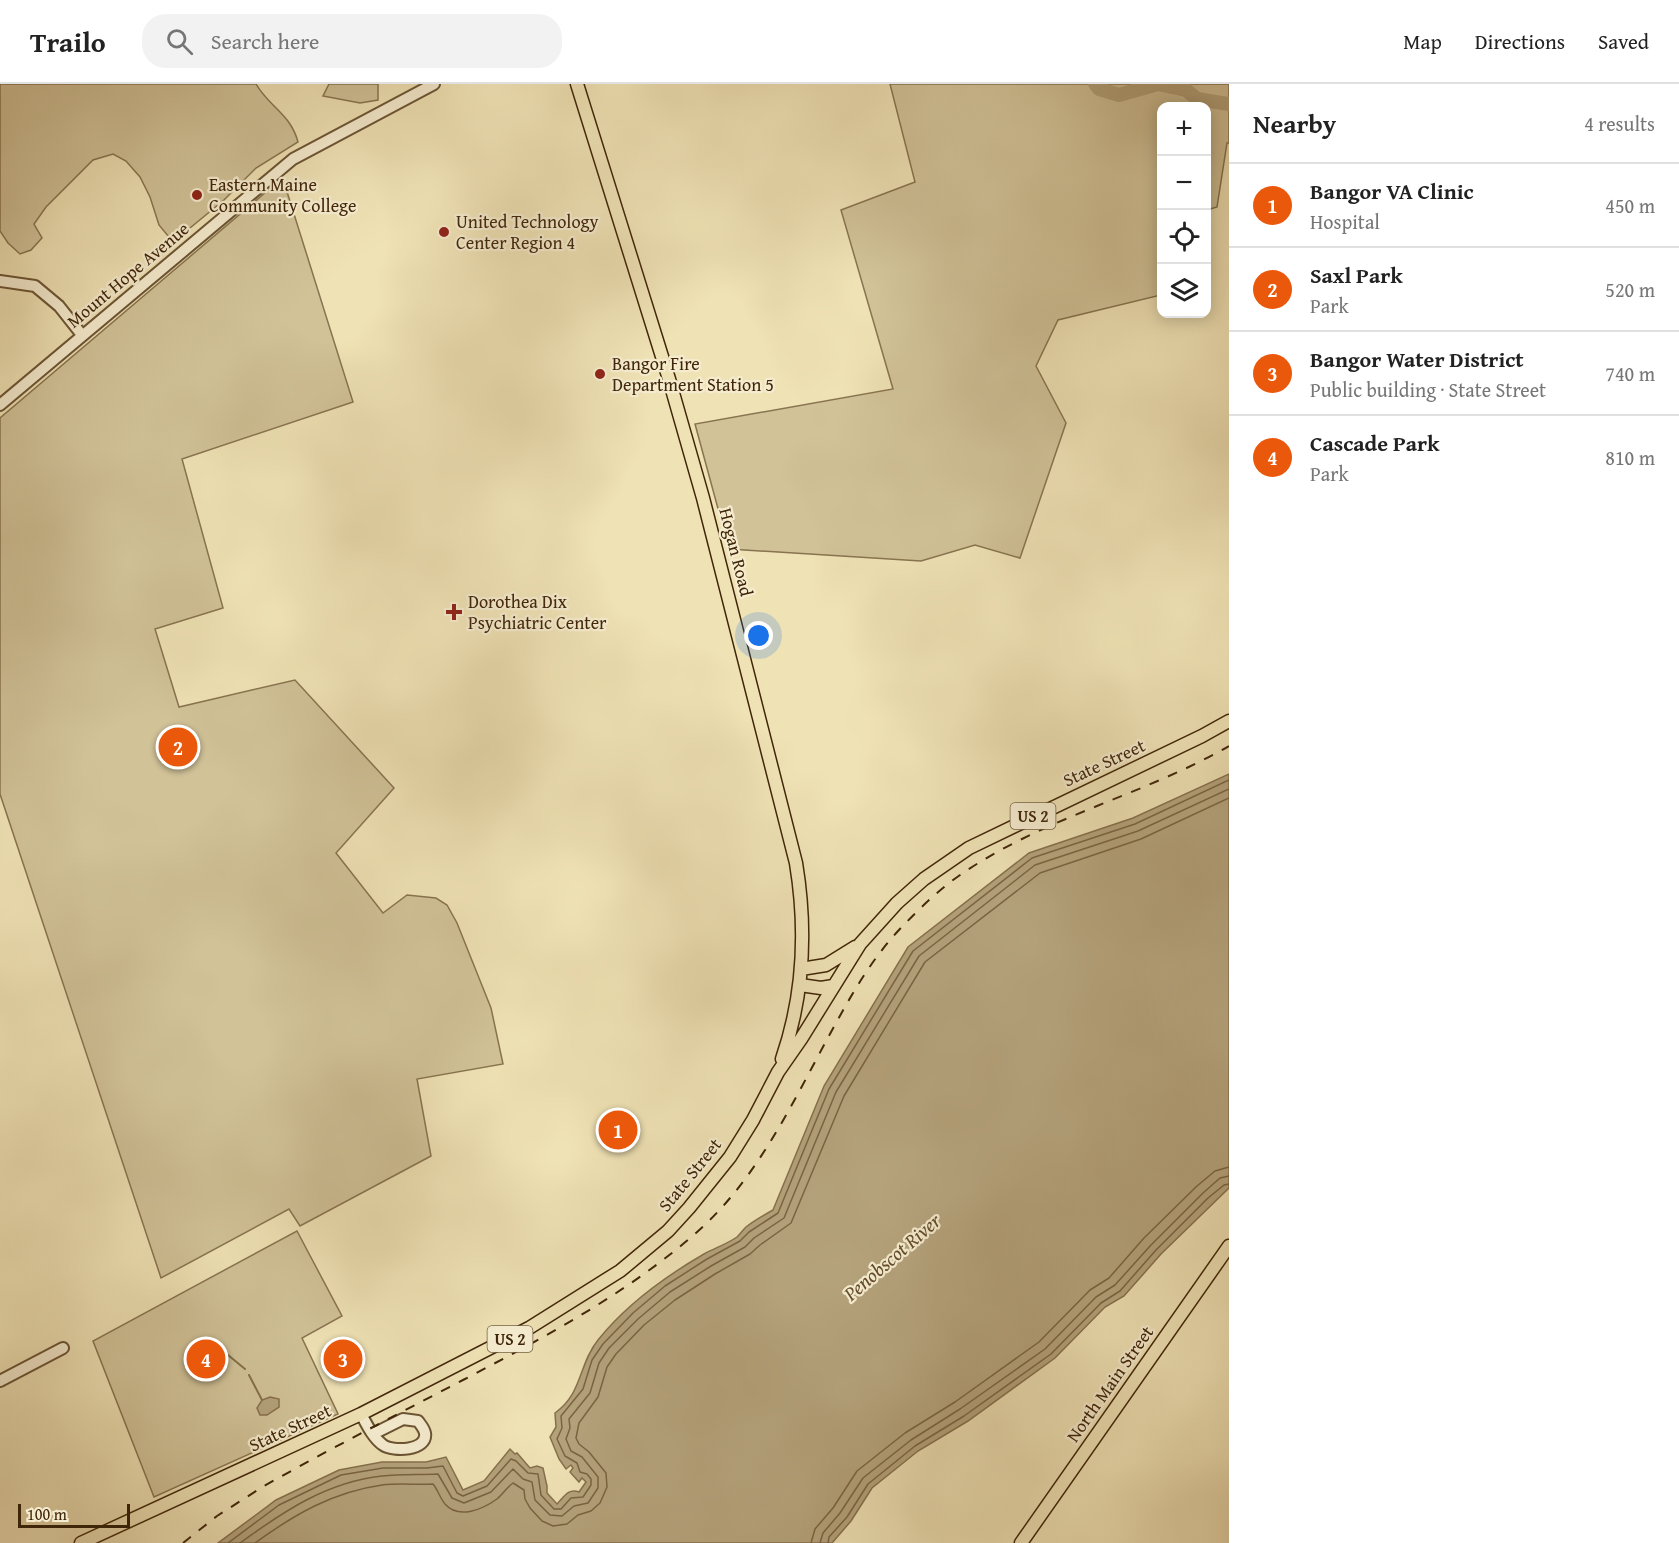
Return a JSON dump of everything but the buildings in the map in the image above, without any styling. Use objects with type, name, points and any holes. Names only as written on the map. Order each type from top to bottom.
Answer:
[{"type":"main road","name":"Hogan Road","points":[[577,84],[669,380],[703,498],[796,863],[803,937],[800,985],[787,1043],[777,1072]]},
{"type":"main road","name":"State Street","points":[[81,1543],[361,1414],[529,1328],[603,1282],[647,1250],[689,1208],[730,1157],[753,1120],[777,1072],[801,1039],[860,944],[897,903],[924,879],[969,848],[1229,721]]},
{"type":"main road","points":[[801,969],[826,965],[860,944]]},
{"type":"main road","points":[[800,985],[821,988],[833,986]]},
{"type":"main road","name":"North Main Street","points":[[1022,1543],[1229,1246]]},
{"type":"street","name":"Mount Hope Avenue","points":[[0,405],[293,159],[434,84]]},
{"type":"street","points":[[0,281],[35,286],[59,306],[81,335]]},
{"type":"street","points":[[0,1381],[63,1348]]},
{"type":"street","points":[[361,1414],[373,1434]]},
{"type":"shaded area","points":[[0,84],[256,84],[285,117],[298,142],[256,168],[224,200],[173,242],[159,225],[150,197],[140,177],[126,161],[113,154],[93,160],[46,207],[34,224],[42,238],[31,250],[20,254],[8,243],[0,231]]},
{"type":"shaded area","points":[[329,84],[378,84],[378,100],[360,103],[323,96]]},
{"type":"shaded area","points":[[890,84],[1229,84],[1229,143],[1227,143],[1217,207],[1211,209],[1211,102],[1157,102],[1157,296],[1058,320],[1036,366],[1066,423],[1020,558],[975,545],[921,561],[729,549],[695,424],[893,389],[841,210],[915,182]]},
{"type":"shaded area","points":[[283,179],[353,402],[182,459],[223,608],[155,629],[179,707],[295,680],[394,788],[336,853],[383,913],[407,895],[436,898],[447,905],[457,923],[491,1008],[503,1064],[417,1079],[431,1156],[300,1226],[289,1209],[161,1278],[0,794],[0,418]]},
{"type":"shaded area","points":[[297,1231],[342,1316],[302,1338],[338,1414],[154,1497],[93,1341]]},
{"type":"water","name":"Penobscot River","points":[[1229,774],[1229,1188],[1161,1254],[1124,1296],[1105,1307],[1055,1358],[968,1421],[918,1451],[872,1488],[851,1521],[832,1543],[218,1543],[276,1500],[339,1470],[382,1462],[426,1462],[446,1457],[463,1490],[484,1481],[510,1449],[515,1454],[517,1453],[530,1468],[537,1466],[543,1468],[547,1493],[557,1504],[569,1492],[579,1492],[586,1482],[582,1478],[579,1482],[570,1472],[573,1468],[571,1465],[566,1469],[550,1437],[556,1427],[555,1413],[571,1397],[592,1349],[609,1327],[647,1292],[704,1254],[737,1237],[749,1224],[773,1210],[824,1086],[908,947],[1029,853],[1133,818]]},
{"type":"water","points":[[270,1397],[279,1399],[279,1407],[267,1415],[260,1415],[257,1408],[262,1400]]},
{"type":"waterway","points":[[1095,84],[1099,89],[1119,95],[1158,84],[1186,90],[1197,99],[1229,104]]},
{"type":"waterway","points":[[228,1355],[245,1369]]},
{"type":"waterway","points":[[249,1375],[262,1400]]},
{"type":"railway","points":[[183,1543],[217,1516],[264,1486],[554,1331],[642,1276],[696,1233],[741,1185],[778,1130],[847,1003],[867,971],[905,923],[929,900],[963,873],[1027,836],[1163,779],[1229,746]]},
{"type":"place","name":"Eastern Maine Community College","points":[[197,195]]},
{"type":"place","name":"United Technology Center Region 4","points":[[444,232]]},
{"type":"place","name":"Bangor Fire Department Station 5","points":[[600,374]]},
{"type":"place","name":"Dorothea Dix Psychiatric Center","points":[[454,612]]},
{"type":"place","name":"Saxl Park","points":[[178,747]]},
{"type":"place","name":"Bangor VA Clinic","points":[[618,1130]]},
{"type":"place","name":"Cascade Park","points":[[206,1359]]},
{"type":"place","name":"Bangor Water District","points":[[343,1359]]}]
